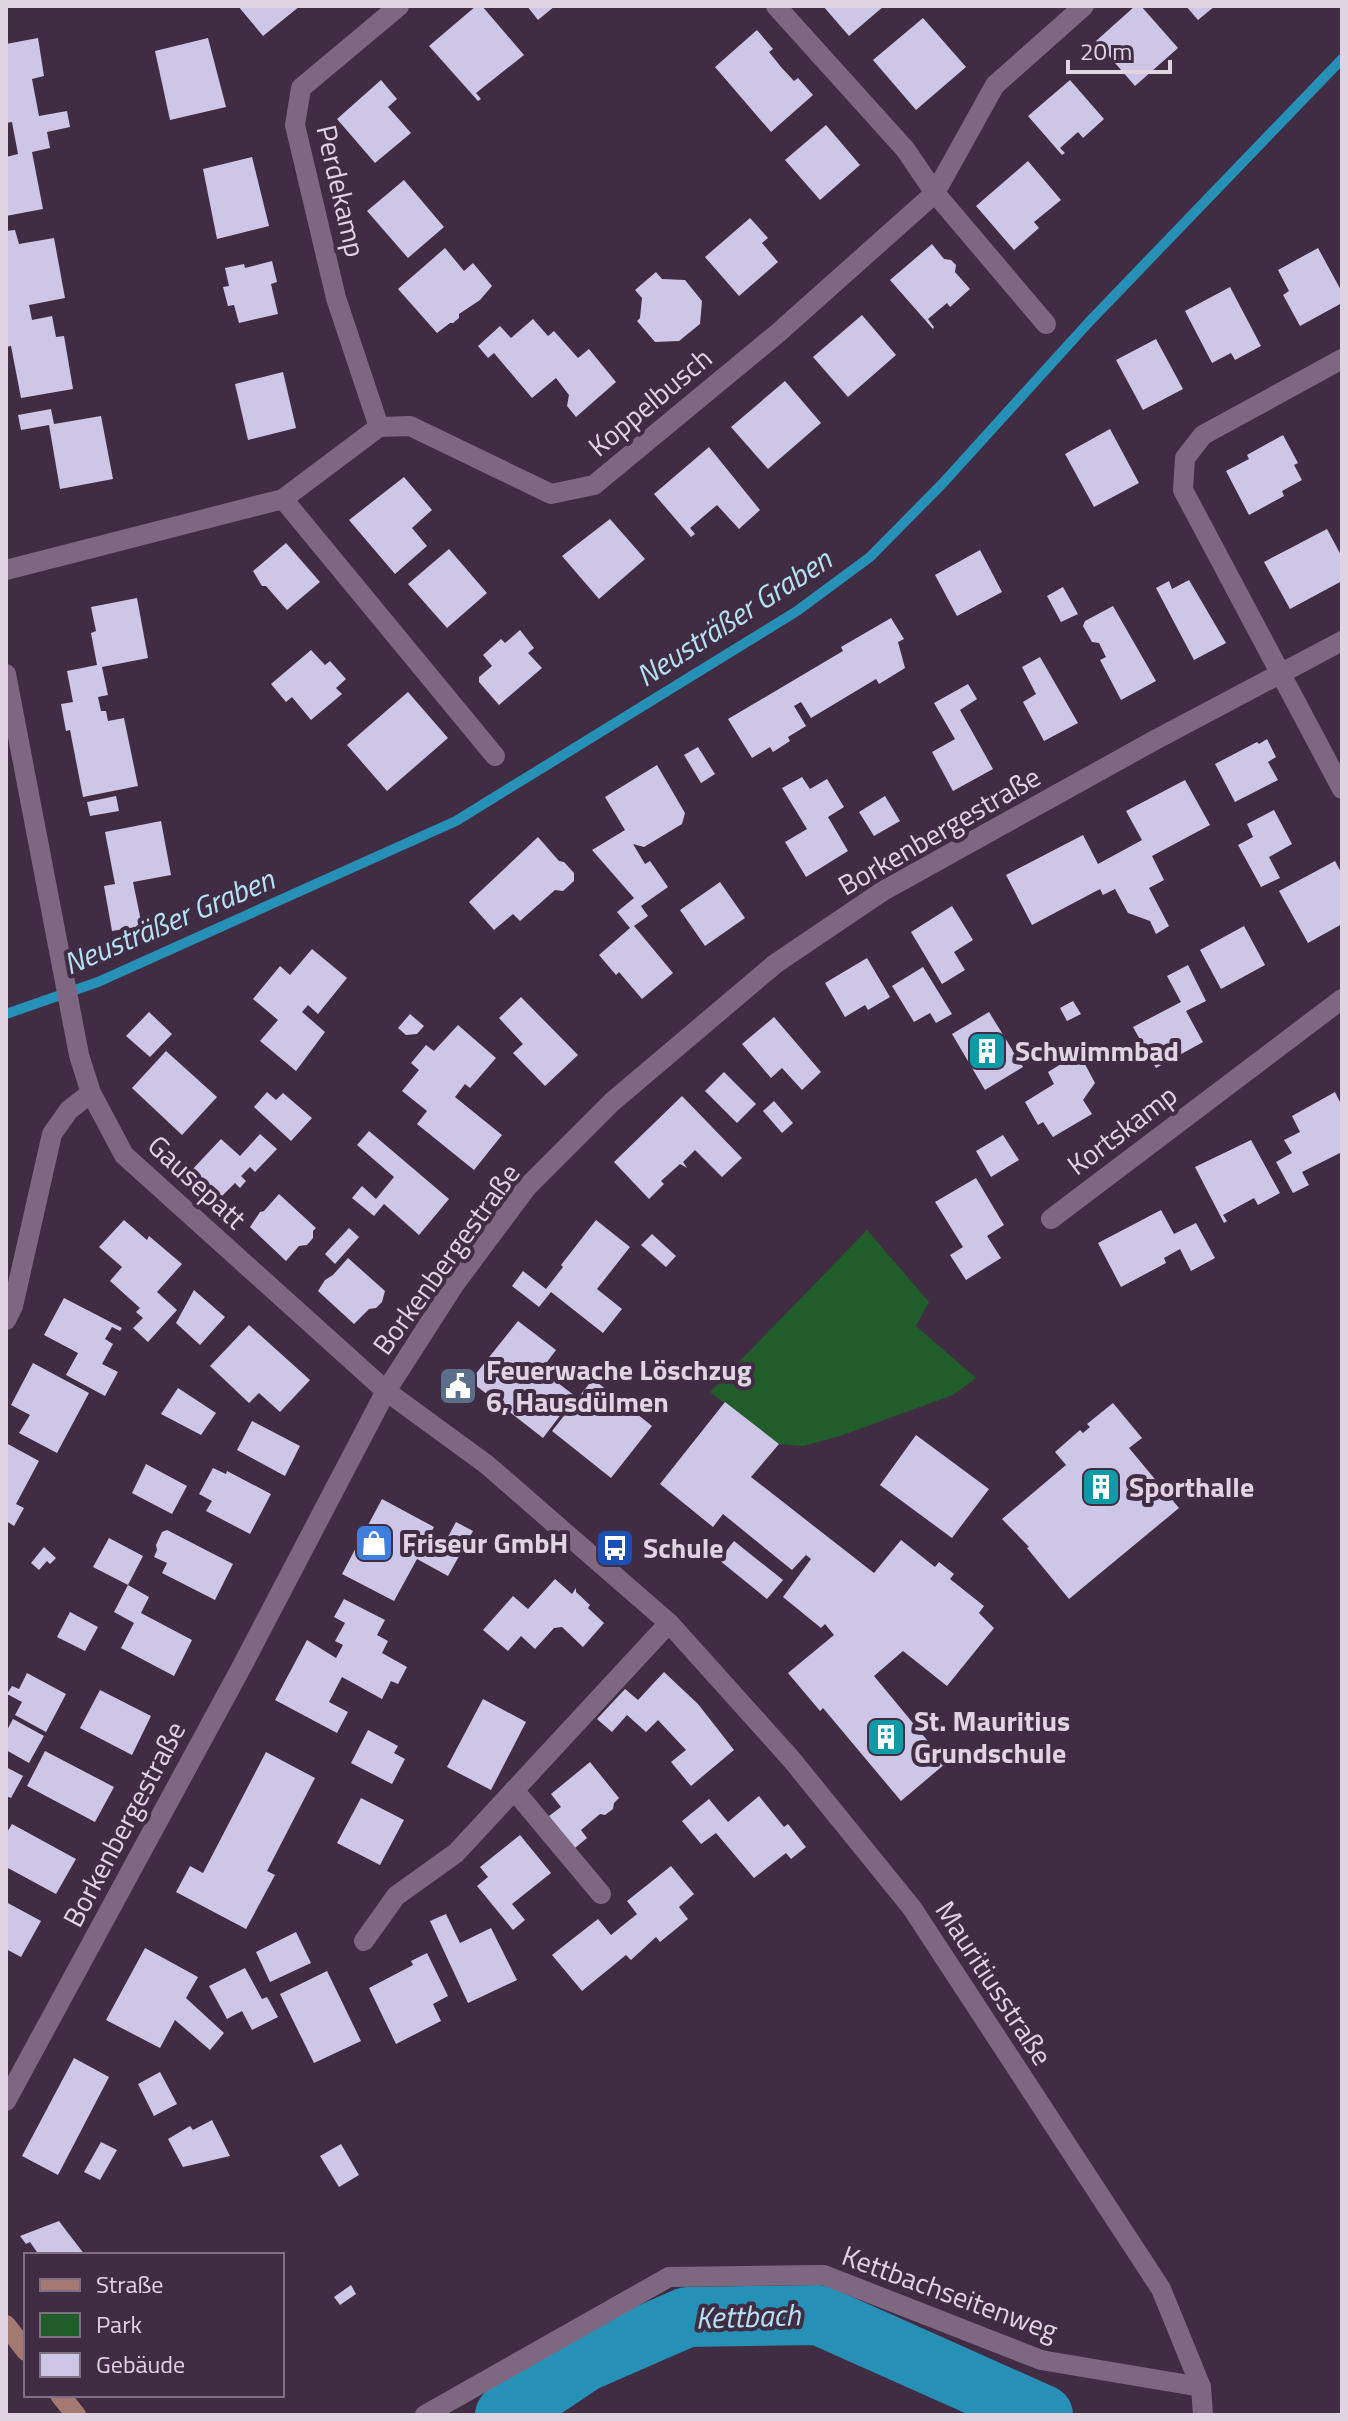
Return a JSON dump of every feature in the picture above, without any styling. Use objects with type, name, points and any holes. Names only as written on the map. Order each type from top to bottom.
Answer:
[{"type":"main road","points":[[6,2325],[24,2348]]},
{"type":"main road","points":[[62,2397],[76,2415]]},
{"type":"street","name":"Perdekamp","points":[[379,427],[336,298],[295,125],[301,88],[399,6]]},
{"type":"street","points":[[776,6],[905,149],[935,193],[1046,324]]},
{"type":"street","name":"Koppelbusch","points":[[379,427],[410,426],[551,494],[594,485],[778,333],[935,193],[995,85],[1084,6]]},
{"type":"street","points":[[1342,359],[1203,435],[1185,458],[1183,490],[1342,789]]},
{"type":"street","points":[[6,570],[283,499],[379,427]]},
{"type":"street","points":[[283,499],[495,756]]},
{"type":"street","name":"Borkenbergestraße","points":[[6,2101],[241,1668],[386,1391],[454,1285],[527,1187],[612,1102],[775,964],[883,891],[1155,740],[1342,641]]},
{"type":"street","name":"Gausepatt","points":[[6,674],[62,975],[79,1055],[91,1093],[124,1155],[386,1391]]},
{"type":"street","name":"Kortskamp","points":[[1051,1219],[1342,999]]},
{"type":"street","points":[[6,1320],[13,1306],[52,1134],[69,1110],[91,1093]]},
{"type":"street","name":"Mauritiusstraße","points":[[386,1391],[486,1464],[669,1623],[792,1760],[912,1908],[1161,2289],[1201,2387],[1203,2411]]},
{"type":"street","points":[[364,1941],[396,1896],[456,1853],[669,1623]]},
{"type":"street","points":[[514,1790],[601,1894]]},
{"type":"street","name":"Kettbachseitenweg","points":[[425,2415],[669,2277],[824,2275],[1041,2360],[1201,2387]]},
{"type":"green space","points":[[867,1230],[929,1302],[916,1326],[976,1378],[953,1395],[840,1436],[803,1446],[779,1444],[710,1392]]},
{"type":"building","points":[[238,6],[300,6],[263,36]]},
{"type":"building","points":[[476,6],[482,6],[524,55],[476,93],[481,99],[478,101],[429,46]]},
{"type":"building","points":[[527,6],[555,6],[538,20]]},
{"type":"building","points":[[823,6],[884,6],[849,36]]},
{"type":"building","points":[[1135,6],[1141,6],[1178,48],[1135,86],[1096,41]]},
{"type":"building","points":[[1186,6],[1215,6],[1198,20]]},
{"type":"building","points":[[923,18],[966,67],[916,110],[873,60]]},
{"type":"building","points":[[757,30],[773,49],[769,52],[781,67],[794,81],[798,78],[813,95],[771,132],[715,67]]},
{"type":"building","points":[[38,38],[44,76],[32,79],[39,116],[67,111],[70,127],[47,132],[50,148],[32,152],[43,209],[6,216],[6,157],[18,154],[12,122],[6,123],[6,44]]},
{"type":"building","points":[[208,38],[226,107],[170,120],[155,51]]},
{"type":"building","points":[[381,80],[397,99],[388,107],[411,133],[375,163],[337,119]]},
{"type":"building","points":[[1070,80],[1104,119],[1083,138],[1078,132],[1060,148],[1065,153],[1062,155],[1028,116]]},
{"type":"building","points":[[826,125],[860,165],[820,200],[785,160]]},
{"type":"building","points":[[252,157],[269,226],[217,239],[203,169]]},
{"type":"building","points":[[1028,161],[1061,200],[1034,222],[1039,228],[1014,250],[976,206]]},
{"type":"building","points":[[404,180],[444,227],[408,258],[367,211]]},
{"type":"building","points":[[750,218],[768,238],[762,243],[778,262],[739,296],[705,257]]},
{"type":"building","points":[[15,230],[19,244],[54,238],[65,298],[29,305],[32,320],[52,316],[56,337],[64,336],[73,389],[21,398],[11,346],[6,347],[6,231]]},
{"type":"building","points":[[932,244],[944,259],[956,265],[955,272],[970,289],[950,307],[947,303],[928,319],[933,329],[890,280]]},
{"type":"building","points":[[445,248],[464,271],[473,263],[492,286],[480,300],[459,314],[459,318],[437,333],[398,289]]},
{"type":"building","points":[[1318,248],[1342,292],[1342,303],[1300,326],[1283,295],[1289,291],[1278,270]]},
{"type":"building","points":[[272,261],[277,282],[271,284],[278,314],[239,323],[234,305],[228,306],[223,287],[229,286],[225,268],[244,264],[245,268]]},
{"type":"building","points":[[656,272],[662,279],[685,280],[702,301],[700,324],[679,341],[655,342],[637,321],[642,298],[635,290]]},
{"type":"building","points":[[1230,287],[1261,346],[1235,360],[1231,353],[1212,363],[1185,311]]},
{"type":"building","points":[[862,315],[896,355],[848,397],[813,357]]},
{"type":"building","points":[[533,319],[548,336],[554,331],[578,358],[589,349],[616,382],[576,417],[567,406],[569,395],[556,378],[532,398],[494,353],[488,358],[478,346],[500,326],[511,338]]},
{"type":"building","points":[[1156,339],[1183,389],[1143,410],[1116,360]]},
{"type":"building","points":[[283,372],[296,428],[248,440],[235,384]]},
{"type":"building","points":[[785,381],[821,423],[768,469],[731,427]]},
{"type":"building","points":[[51,409],[54,424],[101,416],[113,479],[60,489],[49,425],[21,430],[18,415]]},
{"type":"building","points":[[1110,429],[1139,483],[1094,507],[1065,454]]},
{"type":"building","points":[[1283,435],[1298,463],[1294,465],[1302,480],[1282,491],[1284,496],[1249,515],[1226,471]]},
{"type":"building","points":[[709,447],[760,510],[739,529],[717,505],[690,528],[695,534],[691,537],[654,494]]},
{"type":"building","points":[[404,477],[432,510],[412,528],[427,546],[395,574],[349,520]]},
{"type":"building","points":[[610,519],[645,559],[599,599],[562,556]]},
{"type":"building","points":[[1327,529],[1342,557],[1342,581],[1290,609],[1264,562]]},
{"type":"building","points":[[286,543],[320,582],[287,610],[266,586],[262,586],[253,571]]},
{"type":"building","points":[[449,549],[487,593],[447,628],[408,584]]},
{"type":"building","points":[[980,550],[1002,592],[957,616],[935,575]]},
{"type":"building","points":[[1189,580],[1226,643],[1194,660],[1156,588],[1169,581],[1172,589]]},
{"type":"building","points":[[1063,587],[1078,614],[1061,622],[1047,596]]},
{"type":"building","points":[[137,598],[148,658],[102,667],[108,695],[98,697],[101,711],[106,711],[108,721],[124,718],[138,786],[83,797],[70,730],[66,731],[61,704],[73,702],[67,671],[97,665],[91,633],[96,631],[91,607]]},
{"type":"building","points":[[1113,606],[1156,681],[1121,700],[1100,660],[1106,657],[1099,643],[1092,642],[1083,626],[1085,621]]},
{"type":"building","points":[[891,618],[904,639],[898,642],[905,668],[879,684],[876,679],[811,718],[801,702],[794,706],[806,726],[788,737],[790,741],[773,752],[770,747],[752,758],[728,719],[843,651],[841,647]]},
{"type":"building","points":[[520,630],[534,648],[528,653],[542,668],[499,705],[479,682],[479,677],[492,666],[483,655],[501,639],[505,643]]},
{"type":"building","points":[[311,650],[325,665],[330,661],[346,679],[336,688],[342,694],[311,720],[292,697],[286,702],[271,684]]},
{"type":"building","points":[[1040,657],[1078,723],[1044,741],[1023,702],[1036,694],[1022,667]]},
{"type":"building","points":[[968,684],[977,699],[960,710],[993,769],[953,791],[932,752],[955,739],[934,703]]},
{"type":"building","points":[[408,692],[448,738],[387,791],[347,745]]},
{"type":"building","points":[[1267,739],[1276,757],[1268,762],[1278,780],[1235,802],[1215,764]]},
{"type":"building","points":[[698,747],[715,774],[701,783],[684,755]]},
{"type":"building","points":[[657,765],[685,813],[682,824],[644,847],[633,844],[645,864],[650,861],[668,887],[641,906],[648,916],[634,926],[673,973],[642,999],[619,972],[616,975],[599,955],[630,928],[617,912],[634,898],[592,850],[625,830],[605,797]]},
{"type":"building","points":[[802,777],[810,789],[827,779],[844,807],[828,817],[848,851],[806,877],[785,842],[807,829],[782,788]]},
{"type":"building","points":[[1185,780],[1210,825],[1152,856],[1164,880],[1149,888],[1169,926],[1156,934],[1150,921],[1128,913],[1115,889],[1103,895],[1100,889],[1032,925],[1006,875],[1083,835],[1098,864],[1142,840],[1126,811]]},
{"type":"building","points":[[116,796],[119,811],[90,816],[87,802]]},
{"type":"building","points":[[885,796],[900,821],[874,836],[859,812]]},
{"type":"building","points":[[1274,810],[1292,844],[1269,857],[1280,878],[1261,887],[1238,845],[1253,837],[1247,824]]},
{"type":"building","points":[[161,821],[171,875],[133,882],[142,926],[112,931],[104,886],[115,884],[105,832]]},
{"type":"building","points":[[538,837],[574,873],[574,881],[563,891],[555,890],[520,921],[513,914],[494,930],[469,902]]},
{"type":"building","points":[[1335,861],[1342,874],[1342,924],[1308,943],[1279,891]]},
{"type":"building","points":[[720,882],[745,918],[705,946],[680,910]]},
{"type":"building","points":[[952,906],[973,940],[954,952],[965,970],[942,984],[911,932]]},
{"type":"building","points":[[1244,926],[1265,965],[1221,989],[1200,950]]},
{"type":"building","points":[[312,949],[347,978],[318,1014],[308,1005],[302,1012],[325,1032],[296,1071],[260,1041],[278,1020],[253,999],[280,966],[290,975]]},
{"type":"building","points":[[867,958],[890,997],[868,1010],[865,1005],[845,1017],[825,983]]},
{"type":"building","points":[[1188,965],[1206,1001],[1186,1011],[1203,1042],[1156,1068],[1133,1027],[1181,1002],[1167,976]]},
{"type":"building","points":[[923,967],[952,1014],[936,1023],[930,1013],[914,1022],[892,986]]},
{"type":"building","points":[[521,997],[578,1055],[545,1086],[513,1053],[523,1044],[499,1018]]},
{"type":"building","points":[[1073,1001],[1081,1014],[1067,1021],[1060,1008]]},
{"type":"building","points":[[149,1012],[172,1034],[150,1057],[126,1036]]},
{"type":"building","name":"Schwimmbad","points":[[989,1012],[1023,1067],[985,1090],[952,1034]]},
{"type":"building","points":[[410,1014],[424,1026],[417,1034],[406,1035],[398,1028]]},
{"type":"building","points":[[774,1017],[821,1072],[802,1090],[782,1068],[771,1078],[742,1044]]},
{"type":"building","points":[[458,1025],[496,1058],[470,1088],[465,1084],[455,1097],[502,1135],[474,1170],[417,1124],[427,1111],[402,1091],[419,1070],[411,1063],[426,1045],[434,1051]]},
{"type":"building","points":[[166,1051],[217,1097],[182,1135],[132,1088]]},
{"type":"building","points":[[1079,1053],[1095,1083],[1083,1100],[1092,1114],[1053,1137],[1043,1122],[1038,1125],[1025,1102],[1054,1084],[1048,1072]]},
{"type":"building","points":[[724,1072],[756,1104],[737,1123],[705,1091]]},
{"type":"building","points":[[267,1092],[276,1100],[283,1093],[312,1118],[291,1141],[254,1107]]},
{"type":"building","points":[[1335,1092],[1342,1106],[1342,1152],[1302,1172],[1309,1185],[1293,1193],[1276,1162],[1292,1153],[1284,1140],[1300,1132],[1292,1116]]},
{"type":"building","points":[[682,1096],[742,1158],[722,1177],[695,1150],[683,1162],[687,1168],[680,1164],[661,1181],[664,1184],[649,1199],[614,1162]]},
{"type":"building","points":[[774,1101],[793,1123],[782,1133],[763,1111]]},
{"type":"building","points":[[369,1131],[449,1199],[419,1235],[384,1204],[374,1216],[352,1198],[362,1186],[376,1199],[394,1177],[357,1145]]},
{"type":"building","points":[[260,1134],[277,1149],[255,1172],[250,1167],[241,1176],[246,1181],[240,1188],[235,1183],[219,1199],[190,1172],[221,1139],[240,1156]]},
{"type":"building","points":[[1003,1135],[1019,1160],[991,1177],[976,1151]]},
{"type":"building","points":[[1251,1140],[1280,1193],[1258,1205],[1254,1198],[1223,1215],[1227,1221],[1224,1223],[1195,1167]]},
{"type":"building","points":[[976,1178],[1004,1225],[987,1236],[1001,1258],[966,1280],[950,1255],[963,1247],[935,1202]]},
{"type":"building","points":[[279,1194],[316,1228],[307,1245],[299,1246],[286,1261],[250,1227]]},
{"type":"building","points":[[1161,1210],[1174,1234],[1196,1223],[1215,1258],[1191,1271],[1180,1249],[1164,1258],[1166,1263],[1121,1287],[1098,1243]]},
{"type":"building","points":[[124,1220],[182,1264],[157,1292],[177,1310],[148,1342],[133,1328],[143,1318],[136,1312],[140,1308],[110,1281],[122,1267],[99,1247]]},
{"type":"building","points":[[596,1220],[630,1247],[597,1289],[622,1309],[603,1333],[551,1292],[539,1307],[512,1286],[523,1271],[546,1289]]},
{"type":"building","points":[[349,1228],[359,1237],[335,1264],[325,1254]]},
{"type":"building","points":[[652,1234],[676,1256],[666,1267],[641,1245]]},
{"type":"building","points":[[348,1258],[385,1291],[382,1302],[376,1308],[369,1309],[354,1324],[318,1291]]},
{"type":"building","points":[[194,1290],[225,1317],[200,1345],[176,1323]]},
{"type":"building","points":[[64,1298],[122,1328],[120,1331],[112,1327],[105,1339],[113,1344],[102,1364],[118,1372],[105,1396],[66,1375],[78,1353],[44,1335]]},
{"type":"building","points":[[518,1321],[556,1350],[541,1370],[575,1396],[543,1438],[470,1381]]},
{"type":"building","points":[[249,1325],[310,1380],[280,1412],[259,1393],[249,1403],[210,1366]]},
{"type":"building","points":[[33,1363],[89,1393],[57,1453],[19,1433],[30,1415],[11,1405]]},
{"type":"building","points":[[593,1379],[652,1426],[611,1478],[552,1431]]},
{"type":"building","points":[[178,1388],[216,1413],[201,1435],[161,1414]]},
{"type":"building","points":[[725,1402],[779,1444],[751,1477],[874,1573],[901,1540],[935,1567],[939,1562],[954,1574],[950,1579],[984,1606],[979,1613],[994,1628],[947,1686],[903,1651],[874,1676],[946,1763],[901,1801],[823,1708],[820,1711],[788,1673],[834,1635],[825,1624],[821,1628],[783,1597],[811,1559],[806,1555],[792,1570],[723,1514],[713,1527],[660,1484]]},
{"type":"building","name":"Sporthalle","points":[[1113,1403],[1142,1438],[1129,1448],[1179,1508],[1069,1599],[1029,1547],[1002,1519],[1066,1465],[1055,1452],[1080,1430],[1083,1433],[1090,1427],[1087,1424]]},
{"type":"building","points":[[252,1421],[300,1446],[285,1476],[237,1450]]},
{"type":"building","points":[[916,1435],[989,1489],[952,1538],[880,1485]]},
{"type":"building","points":[[6,1443],[39,1461],[16,1504],[24,1508],[14,1526],[6,1521]]},
{"type":"building","points":[[146,1464],[187,1486],[172,1514],[132,1493]]},
{"type":"building","points":[[213,1468],[226,1474],[227,1471],[271,1494],[250,1534],[206,1511],[212,1501],[199,1494]]},
{"type":"building","points":[[382,1499],[434,1527],[428,1538],[443,1546],[456,1522],[473,1531],[448,1576],[417,1559],[394,1601],[342,1574]]},
{"type":"building","points":[[167,1530],[233,1564],[215,1600],[162,1573],[167,1563],[154,1557],[162,1532]]},
{"type":"building","points":[[109,1538],[143,1556],[128,1585],[93,1567]]},
{"type":"building","points":[[734,1541],[783,1580],[767,1599],[719,1560]]},
{"type":"building","points":[[44,1547],[56,1558],[50,1564],[47,1561],[39,1570],[31,1563]]},
{"type":"building","points":[[555,1579],[572,1594],[576,1588],[576,1592],[590,1605],[588,1608],[604,1623],[583,1647],[562,1627],[554,1628],[535,1649],[521,1636],[508,1651],[483,1630],[513,1596],[528,1609]]},
{"type":"building","points":[[128,1585],[149,1597],[141,1613],[192,1640],[174,1676],[121,1648],[134,1623],[114,1612]]},
{"type":"building","points":[[344,1599],[385,1620],[377,1635],[388,1641],[382,1653],[407,1667],[398,1684],[391,1681],[382,1699],[342,1677],[329,1702],[348,1712],[337,1733],[275,1700],[307,1640],[336,1658],[343,1645],[335,1641],[345,1623],[334,1617]]},
{"type":"building","points":[[70,1612],[98,1627],[85,1651],[57,1637]]},
{"type":"building","points":[[664,1672],[698,1704],[734,1750],[691,1786],[671,1762],[686,1750],[658,1720],[646,1732],[627,1715],[612,1732],[597,1719],[625,1689],[638,1700]]},
{"type":"building","points":[[27,1673],[66,1694],[46,1732],[15,1715],[22,1702],[7,1694],[12,1686],[19,1689]]},
{"type":"building","points":[[100,1690],[151,1716],[132,1755],[80,1728]]},
{"type":"building","points":[[483,1699],[526,1722],[491,1790],[447,1767]]},
{"type":"building","points":[[13,1719],[44,1736],[29,1763],[6,1750],[6,1732]]},
{"type":"building","points":[[368,1730],[398,1746],[394,1753],[405,1759],[392,1784],[351,1763]]},
{"type":"building","points":[[45,1751],[114,1787],[95,1822],[27,1786]]},
{"type":"building","points":[[266,1752],[315,1778],[267,1871],[275,1875],[246,1929],[176,1892],[190,1866],[203,1873]]},
{"type":"building","points":[[590,1762],[619,1798],[613,1809],[605,1815],[600,1814],[581,1830],[587,1838],[575,1848],[549,1816],[561,1807],[551,1794]]},
{"type":"building","points":[[6,1767],[23,1776],[11,1798],[6,1796]]},
{"type":"building","points":[[759,1796],[784,1827],[788,1824],[806,1847],[791,1859],[786,1853],[754,1878],[716,1833],[701,1844],[682,1821],[709,1799],[728,1822]]},
{"type":"building","points":[[361,1798],[404,1820],[380,1865],[337,1843]]},
{"type":"building","points":[[12,1824],[76,1859],[56,1894],[6,1867],[6,1834]]},
{"type":"building","points":[[520,1835],[551,1873],[512,1904],[525,1920],[513,1930],[477,1886],[488,1877],[480,1867]]},
{"type":"building","points":[[671,1866],[694,1894],[679,1907],[688,1919],[660,1942],[656,1937],[631,1960],[626,1955],[582,1991],[552,1955],[598,1919],[611,1935],[637,1914],[627,1901]]},
{"type":"building","points":[[6,1902],[41,1921],[21,1957],[6,1949]]},
{"type":"building","points":[[446,1914],[460,1943],[491,1928],[517,1980],[468,2003],[430,1921]]},
{"type":"building","points":[[296,1932],[311,1963],[270,1982],[256,1952]]},
{"type":"building","points":[[145,1948],[198,1977],[186,1998],[224,2033],[210,2050],[175,2020],[160,2048],[106,2020]]},
{"type":"building","points":[[427,1953],[448,1996],[433,2004],[441,2021],[396,2044],[369,1988],[413,1965],[411,1961]]},
{"type":"building","points":[[245,1968],[262,1999],[267,1997],[278,2017],[252,2030],[242,2011],[227,2019],[209,1986]]},
{"type":"building","points":[[327,1971],[361,2041],[314,2063],[280,1994]]},
{"type":"building","points":[[74,2058],[109,2077],[58,2175],[22,2156]]},
{"type":"building","points":[[160,2072],[177,2104],[154,2116],[138,2084]]},
{"type":"building","points":[[212,2120],[230,2156],[183,2167],[168,2139],[190,2126],[193,2130]]},
{"type":"building","points":[[101,2142],[117,2150],[100,2180],[84,2172]]},
{"type":"building","points":[[341,2144],[359,2175],[339,2187],[320,2156]]},
{"type":"building","points":[[59,2221],[83,2253],[38,2253],[30,2242],[26,2244],[20,2236]]},
{"type":"building","points":[[351,2285],[356,2294],[340,2305],[334,2297]]},
{"type":"waterway","name":"Neusträßer Graben","points":[[6,1014],[98,982],[456,821],[797,611],[870,557],[943,483],[1089,322],[1342,59]]},
{"type":"waterway","name":"Kettbach","points":[[505,2415],[584,2362],[687,2317],[819,2315],[1043,2415]]},
{"type":"place","name":"Schwimmbad","points":[[987,1051]]},
{"type":"place","name":"Feuerwache Löschzug 6, Hausdülmen","points":[[458,1386]]},
{"type":"place","name":"Sporthalle","points":[[1101,1487]]},
{"type":"place","name":"Friseur GmbH","points":[[374,1543]]},
{"type":"place","name":"Schule","points":[[615,1548]]},
{"type":"place","name":"St. Mauritius Grundschule","points":[[886,1737]]}]
